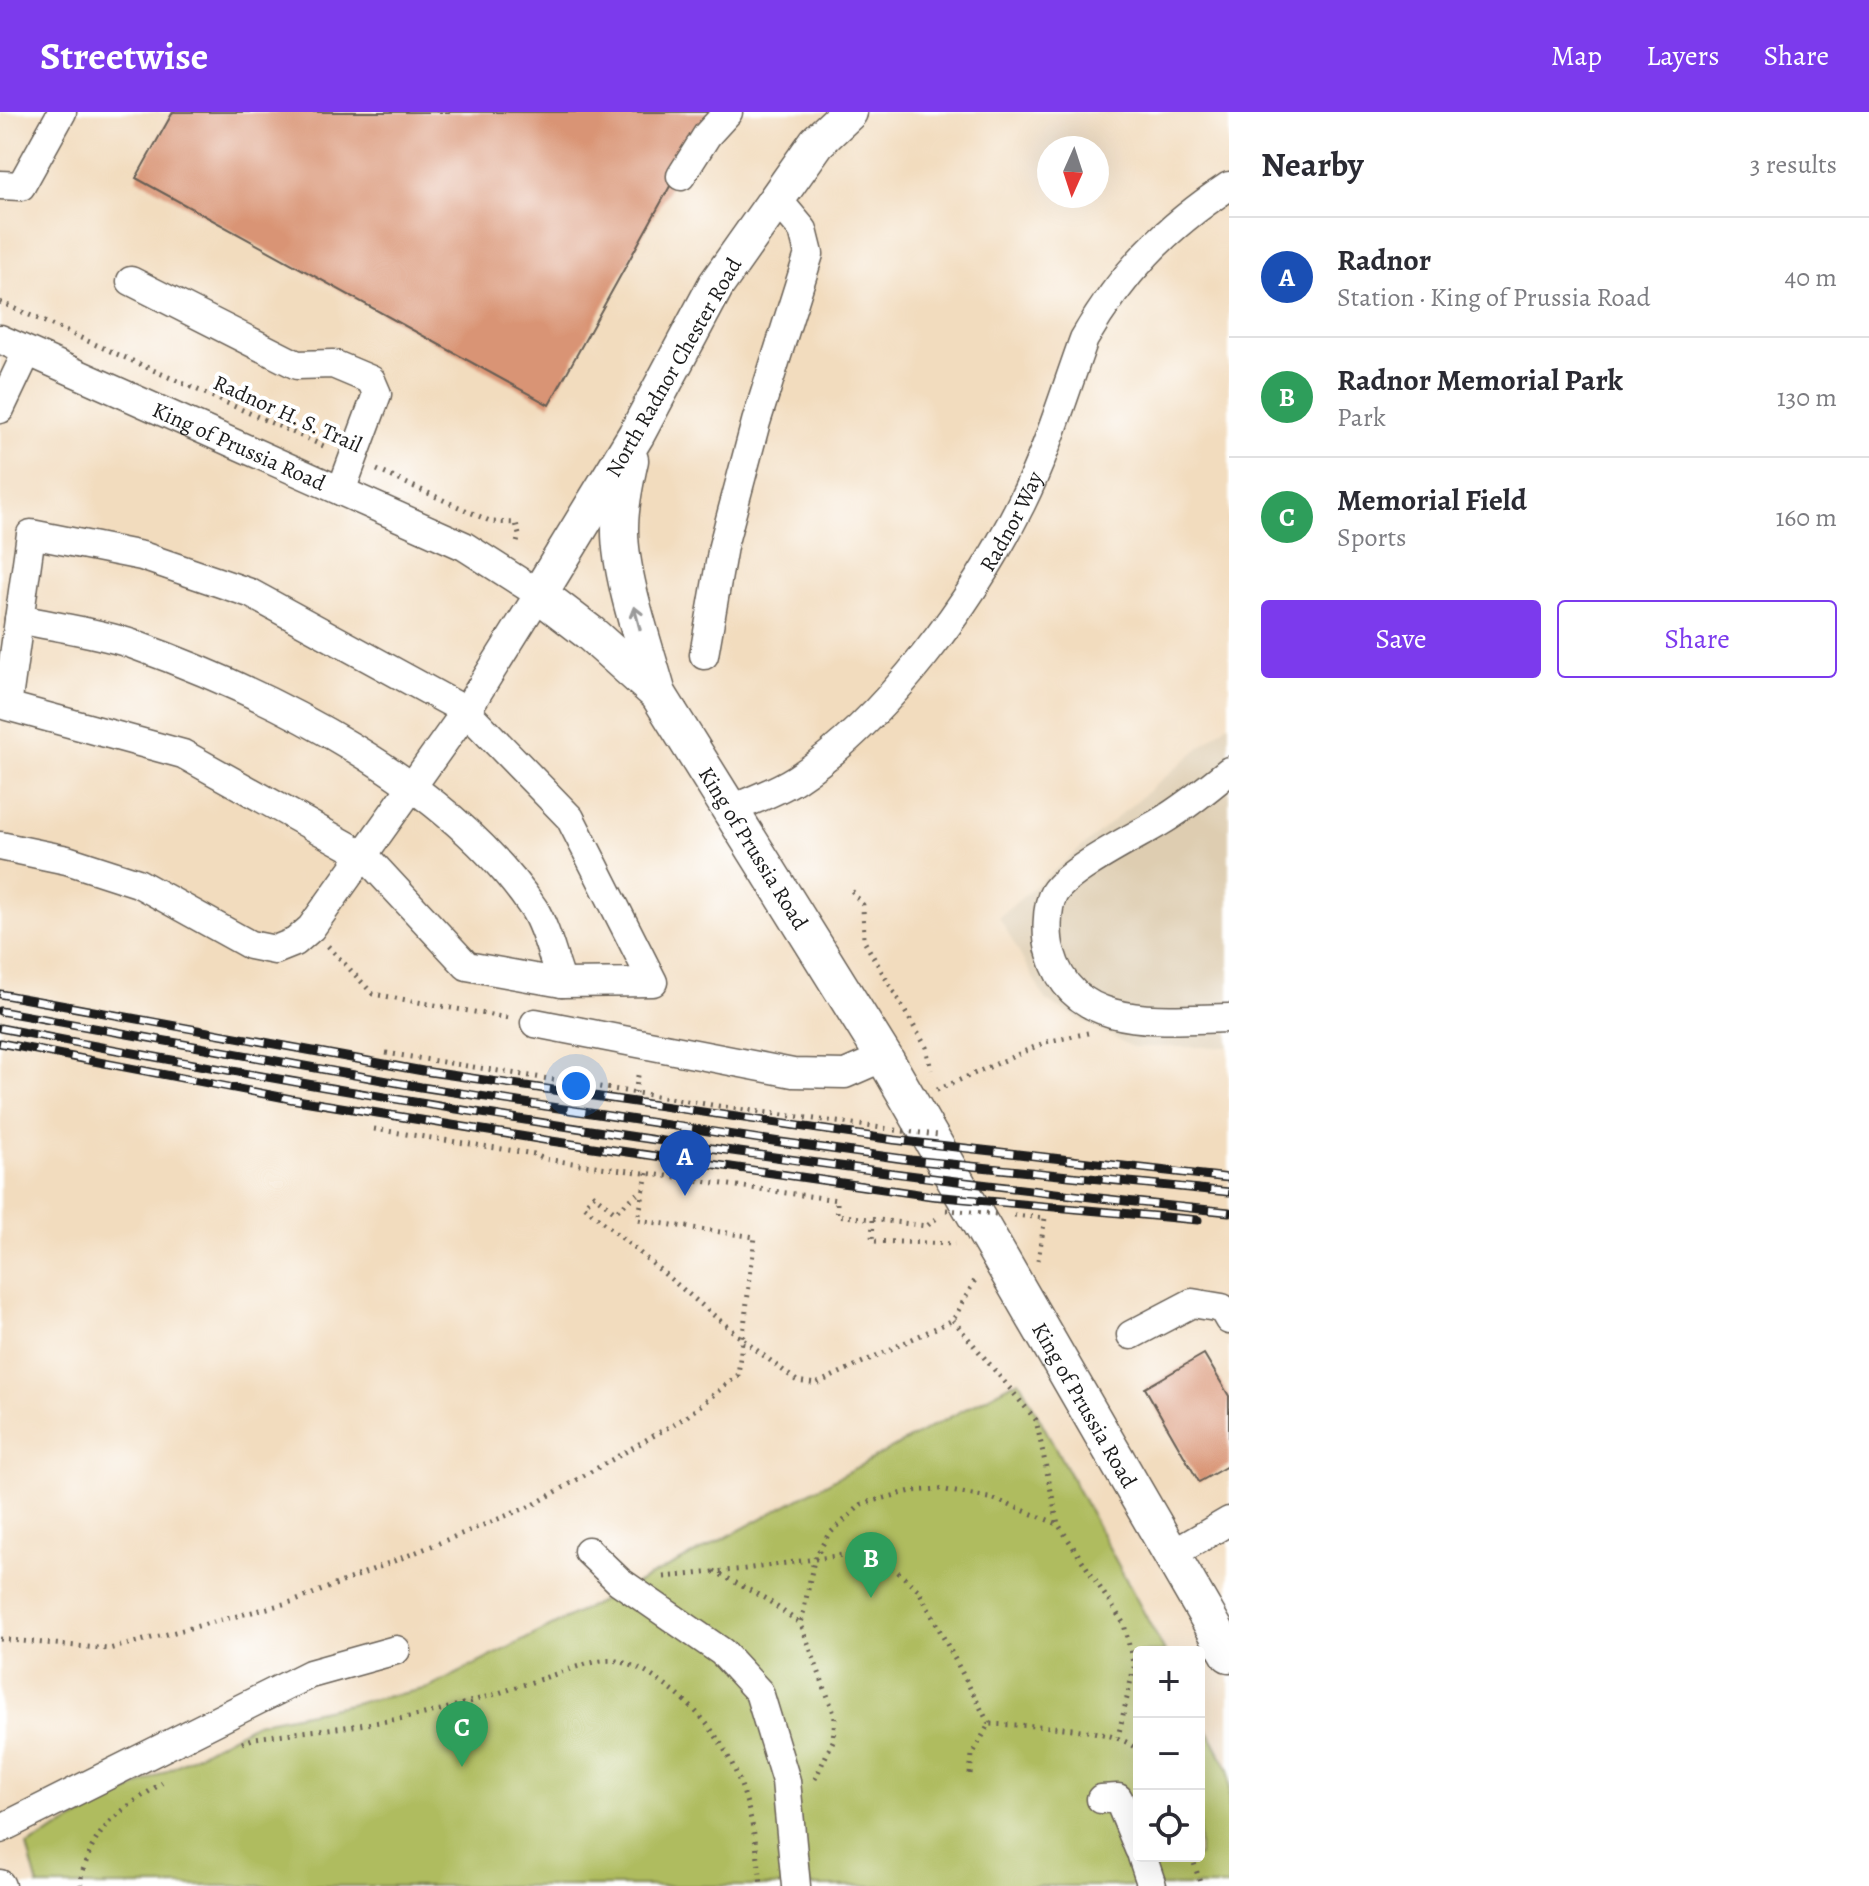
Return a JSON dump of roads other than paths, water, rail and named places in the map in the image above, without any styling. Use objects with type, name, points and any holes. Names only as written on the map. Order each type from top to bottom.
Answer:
[{"type":"main road","name":"North Radnor Chester Road","points":[[524,584],[636,435],[716,285],[817,142],[849,112]]},
{"type":"main road","points":[[636,435],[624,484],[620,530],[623,563],[658,694]]},
{"type":"main road","name":"King of Prussia Road","points":[[524,584],[590,633],[658,694],[884,1057],[1229,1654]]},
{"type":"street","points":[[0,185],[21,186],[62,112]]},
{"type":"street","points":[[681,176],[707,135],[728,112]]},
{"type":"street","name":"Radnor Way","points":[[730,810],[795,780],[862,728],[927,652],[984,569],[1021,505],[1084,339],[1104,304],[1141,258],[1170,229],[1229,186]]},
{"type":"street","points":[[704,655],[723,546],[756,422],[809,254],[803,230],[777,199]]},
{"type":"street","points":[[131,281],[297,365],[333,364],[371,380],[377,394],[341,491]]},
{"type":"street","name":"King of Prussia Road","points":[[0,339],[464,546],[524,584]]},
{"type":"street","points":[[0,409],[27,352]]},
{"type":"street","points":[[31,534],[142,556],[250,593],[466,711],[570,818],[653,982],[562,983],[467,966],[364,855],[183,754],[7,706],[19,619],[31,534]]},
{"type":"street","points":[[0,846],[67,860],[138,883],[250,945],[275,950],[295,942],[311,928],[466,711],[524,584]]},
{"type":"street","points":[[19,619],[129,643],[202,673],[302,718],[413,785],[495,859],[536,911],[562,983]]},
{"type":"street","points":[[1229,771],[1164,820],[1074,874],[1054,894],[1047,926],[1053,961],[1074,993],[1092,1007],[1114,1015],[1150,1019],[1229,1018]]},
{"type":"street","points":[[535,1023],[793,1073],[845,1074],[884,1057]]},
{"type":"street","points":[[1131,1335],[1192,1303],[1222,1308],[1229,1320]]},
{"type":"street","points":[[1171,1555],[1229,1521]]},
{"type":"street","points":[[588,1551],[619,1581],[722,1652],[759,1692],[786,1781],[796,1886]]},
{"type":"street","points":[[0,1829],[310,1674],[396,1650]]},
{"type":"street","points":[[1101,1799],[1118,1798],[1133,1834]]},
{"type":"street","points":[[1144,1862],[1152,1886]]},
{"type":"railway","points":[[0,994],[423,1071],[894,1140],[1229,1178]]},
{"type":"railway","points":[[0,1011],[421,1087],[780,1142],[911,1160],[1229,1192]]},
{"type":"railway","points":[[0,1028],[305,1084],[612,1134],[920,1176],[1229,1212]]},
{"type":"railway","points":[[0,1043],[291,1099],[551,1141],[932,1196],[1198,1220]]},
{"type":"place","name":"Radnor","points":[[685,1196]]},
{"type":"place","name":"Radnor Memorial Park","points":[[871,1598]]},
{"type":"place","name":"Memorial Field","points":[[462,1767]]}]
